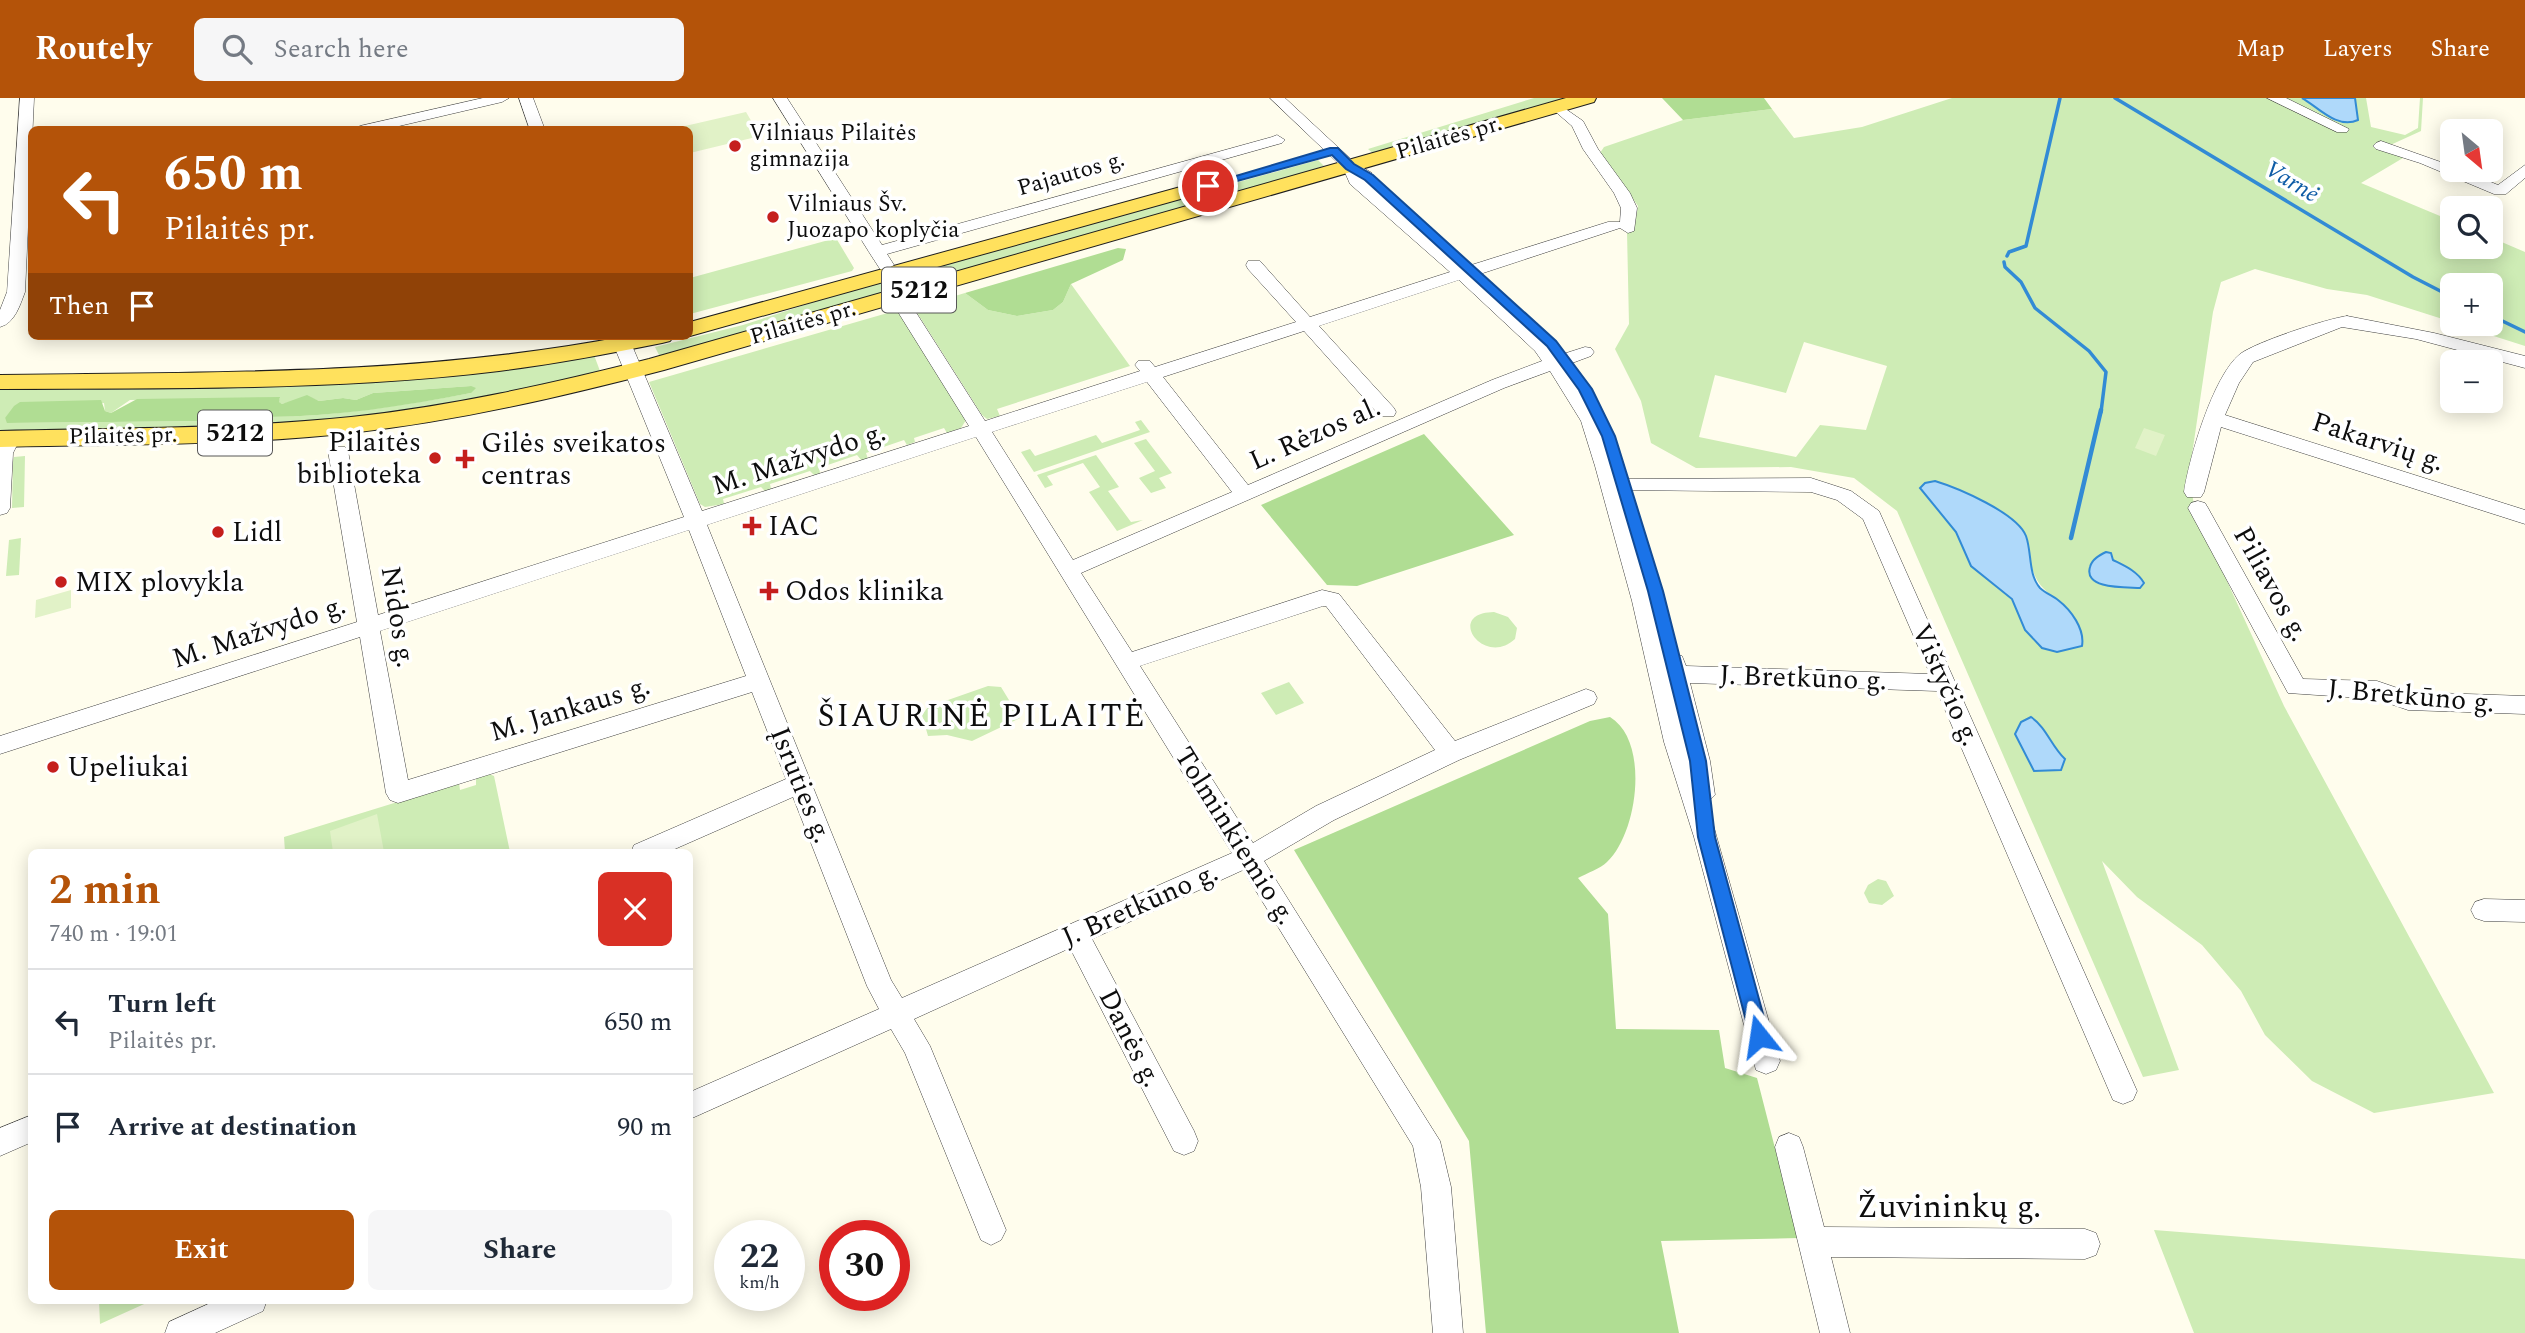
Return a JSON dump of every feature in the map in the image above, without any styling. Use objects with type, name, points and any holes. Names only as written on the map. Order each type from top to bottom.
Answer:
[{"type":"main road","name":"Pilaitės pr.","points":[[5,439],[243,433],[349,425],[481,406],[634,370],[894,285],[1334,151],[1520,98]]},
{"type":"main road","name":"Pilaitės pr.","points":[[693,328],[894,285],[1350,166],[1587,98]]},
{"type":"main road","name":"Pilaitės pr.","points":[[0,382],[378,375],[484,366],[621,340]]},
{"type":"street","points":[[0,321],[10,309],[16,292],[25,203],[27,98]]},
{"type":"street","points":[[378,126],[502,98]]},
{"type":"street","points":[[526,98],[536,126]]},
{"type":"street","name":"Tolminkiemio g.","points":[[780,98],[877,252],[980,430],[1426,1141],[1436,1187],[1448,1333]]},
{"type":"street","points":[[1277,98],[1350,166],[1356,181],[1468,273],[1532,338],[1559,360],[1602,420],[1656,591],[1676,742],[1706,837],[1766,1061]]},
{"type":"street","points":[[2274,98],[2342,129]]},
{"type":"street","name":"M. Mažvydo g.","points":[[0,745],[980,430],[1147,368],[1308,324],[1621,227],[1629,208],[1622,193],[1591,149],[1578,124],[1557,107]]},
{"type":"street","name":"Pajautos g.","points":[[877,252],[1277,140]]},
{"type":"street","points":[[2381,146],[2425,160],[2500,191],[2525,170]]},
{"type":"street","points":[[0,205],[25,203]]},
{"type":"street","points":[[0,213],[25,203]]},
{"type":"street","points":[[1254,265],[1387,411]]},
{"type":"street","name":"Piliavos g.","points":[[2296,687],[2196,500],[2195,481],[2214,418],[2235,374],[2247,358],[2342,322],[2415,333],[2525,362]]},
{"type":"street","name":"Įsruties g.","points":[[621,340],[880,986],[917,1049],[991,1230]]},
{"type":"street","name":"L. Rėzos al.","points":[[1069,570],[1559,360],[1585,352]]},
{"type":"street","points":[[1559,360],[1595,433],[1669,674]]},
{"type":"street","points":[[1147,368],[1245,495]]},
{"type":"street","name":"Pakarvių g.","points":[[2214,418],[2525,517]]},
{"type":"street","points":[[0,508],[5,439]]},
{"type":"street","name":"Nidos g.","points":[[338,451],[398,793]]},
{"type":"street","name":"Vištyčio g.","points":[[1623,484],[1811,485],[1838,492],[1863,506],[1878,525],[2123,1091]]},
{"type":"street","points":[[1126,662],[1322,598],[1336,601],[1451,753]]},
{"type":"street","name":"J. Bretkūno g.","points":[[1669,674],[1945,683]]},
{"type":"street","name":"M. Jankaus g.","points":[[398,793],[759,681]]},
{"type":"street","name":"J. Bretkūno g.","points":[[2296,687],[2377,690],[2408,701],[2525,705]]},
{"type":"street","name":"J. Bretkūno g.","points":[[693,1105],[1270,847],[1325,813],[1451,753],[1586,698]]},
{"type":"street","points":[[650,849],[800,783]]},
{"type":"street","points":[[2484,910],[2525,911]]},
{"type":"street","name":"Danės g.","points":[[1076,934],[1184,1141]]},
{"type":"street","points":[[0,1142],[28,1130]]},
{"type":"street","points":[[1789,1147],[1835,1333]]},
{"type":"street","name":"Žuvininkų g.","points":[[1813,1242],[2085,1244]]},
{"type":"street","points":[[180,1333],[243,1304]]},
{"type":"green space","points":[[1534,98],[1564,98],[1375,155],[1368,149]]},
{"type":"green space","points":[[1662,98],[1764,98],[1772,109],[1683,120]]},
{"type":"green space","points":[[1952,98],[2302,98],[2315,106],[2358,120],[2355,98],[2366,98],[2371,127],[2405,135],[2418,128],[2420,98],[2423,98],[2421,131],[2386,147],[2403,158],[2361,183],[2440,216],[2440,259],[2503,259],[2503,243],[2525,252],[2525,346],[2494,336],[2503,336],[2503,273],[2440,273],[2440,318],[2367,295],[2327,289],[2255,269],[2221,282],[2213,312],[2189,475],[2195,511],[2284,706],[2494,1093],[2374,1113],[2312,1081],[2265,1035],[2241,991],[2202,945],[2137,897],[2102,861],[2179,1070],[2143,1077],[1897,511],[1854,478],[1791,467],[1696,468],[1651,443],[1641,401],[1615,349],[1629,324],[1627,232],[1634,231],[1638,206],[1600,153],[1604,147],[1683,120],[1772,109],[1794,138],[1862,127]],"holes":[[[1804,342],[1887,366],[1866,430],[1820,425],[1796,457],[1699,437],[1715,375],[1786,393]],[[1935,481],[1986,503],[2026,535],[2033,572],[2042,586],[2058,600],[2025,630],[2012,599],[1971,566],[1956,532],[1925,495]],[[2111,554],[2113,560],[2131,569],[2140,588],[2105,585],[2094,579],[2090,574]]]},
{"type":"green space","points":[[746,112],[760,136],[693,152],[693,126],[685,126]]},
{"type":"green space","points":[[1318,160],[1324,166],[1196,206],[661,359],[655,347],[693,340],[693,338],[743,325],[845,292]]},
{"type":"green space","points":[[836,238],[854,268],[852,271],[693,313],[693,277]]},
{"type":"green space","points":[[1118,248],[1126,249],[1123,260],[1071,284],[1063,302],[1053,310],[1017,316],[988,310],[965,293]]},
{"type":"green space","points":[[1071,284],[1130,366],[997,409],[1000,416],[987,419],[914,308],[965,293],[988,310],[1017,316],[1053,310],[1063,302]]},
{"type":"green space","points":[[898,310],[966,420],[961,428],[947,433],[944,428],[914,438],[915,442],[907,445],[904,440],[866,453],[868,459],[862,461],[857,455],[819,468],[820,473],[814,475],[810,471],[770,484],[771,489],[765,491],[761,487],[723,499],[724,504],[705,507],[700,504],[649,382]]},
{"type":"green space","points":[[594,355],[600,371],[464,402],[382,415],[287,424],[143,430],[0,433],[0,387]],"holes":[[[471,386],[471,393],[343,413],[266,417],[230,415],[209,421],[8,423],[5,418],[104,403],[105,411],[111,413],[130,400],[280,398],[278,402],[282,404],[309,397],[319,401],[343,398],[356,400],[373,393]]]},
{"type":"green space","points":[[471,386],[476,388],[471,393],[318,415],[230,415],[209,421],[7,423],[5,418],[20,402],[101,400],[105,411],[111,413],[137,399],[280,397],[279,402],[282,404],[307,395],[319,401],[343,398],[356,400],[373,393]]},
{"type":"green space","points":[[1141,420],[1150,432],[1034,472],[1021,452],[1030,449],[1035,456],[1096,435],[1102,443],[1140,430],[1135,422]]},
{"type":"green space","points":[[2144,428],[2165,435],[2156,456],[2135,448]]},
{"type":"green space","points":[[1424,434],[1514,535],[1357,586],[1327,585],[1261,505]]},
{"type":"green space","points":[[1146,439],[1172,473],[1159,478],[1166,488],[1151,493],[1139,478],[1155,471],[1134,443]]},
{"type":"green space","points":[[1096,455],[1119,487],[1108,491],[1131,522],[1143,520],[1117,531],[1089,492],[1100,487],[1083,463],[1047,476],[1053,485],[1045,488],[1037,475]]},
{"type":"green space","points":[[25,456],[24,507],[12,508],[14,457]]},
{"type":"green space","points":[[21,538],[19,575],[6,576],[9,540]]},
{"type":"green space","points":[[71,590],[71,608],[35,618],[36,600]]},
{"type":"green space","points":[[1494,612],[1508,617],[1517,628],[1515,639],[1503,646],[1492,647],[1482,643],[1474,637],[1470,629],[1472,621],[1479,615]]},
{"type":"green space","points":[[1289,682],[1304,703],[1276,715],[1261,693]]},
{"type":"green space","points":[[988,686],[1001,687],[1020,718],[972,741],[947,735],[928,736],[922,715],[928,707]]},
{"type":"green space","points":[[1610,717],[1623,729],[1631,746],[1635,766],[1632,810],[1618,848],[1607,862],[1578,878],[1608,914],[1616,1029],[1719,1030],[1725,1068],[1757,1078],[1798,1238],[1661,1241],[1679,1333],[1486,1333],[1469,1141],[1294,850],[1590,721]]},
{"type":"green space","points":[[489,774],[494,776],[509,849],[285,849],[284,837],[459,783],[460,790],[476,785],[476,778]]},
{"type":"green space","points":[[377,814],[383,849],[333,849],[330,831]]},
{"type":"green space","points":[[1878,879],[1886,881],[1894,896],[1882,905],[1869,903],[1864,893],[1868,885]]},
{"type":"green space","points":[[2154,1230],[2525,1259],[2525,1333],[2194,1333]]},
{"type":"green space","points":[[99,1304],[144,1304],[100,1324]]},
{"type":"water","points":[[2302,98],[2355,98],[2358,120],[2335,120]]},
{"type":"water","points":[[1935,481],[1986,502],[2020,527],[2026,536],[2036,582],[2072,614],[2081,633],[2082,646],[2057,652],[2042,648],[2025,630],[2012,599],[1971,566],[1956,532],[1920,488],[1925,483]]},
{"type":"water","points":[[2106,552],[2111,553],[2113,560],[2138,575],[2144,583],[2140,588],[2108,586],[2093,580],[2090,574],[2091,564]]},
{"type":"water","points":[[2031,717],[2041,726],[2065,759],[2061,770],[2034,771],[2015,734],[2021,722]]},
{"type":"waterway","points":[[2007,256],[2009,252],[2026,246],[2060,98]]},
{"type":"waterway","name":"Varnė","points":[[2115,98],[2440,291]]},
{"type":"waterway","points":[[2004,262],[2005,267],[2021,282],[2035,308],[2089,351],[2106,372],[2101,412]]},
{"type":"waterway","name":"Varnė","points":[[2503,321],[2525,332]]},
{"type":"waterway","points":[[2071,538],[2101,410]]},
{"type":"place","name":"Vilniaus Pilaitės gimnazija","points":[[735,146]]},
{"type":"place","name":"Vilniaus Šv. Juozapo koplyčia","points":[[773,217]]},
{"type":"place","name":"Pilaitės biblioteka","points":[[435,458]]},
{"type":"place","name":"Gilės sveikatos centras","points":[[465,459]]},
{"type":"place","name":"IAC","points":[[752,526]]},
{"type":"place","name":"Lidl","points":[[218,532]]},
{"type":"place","name":"MIX plovykla","points":[[61,582]]},
{"type":"place","name":"Odos klinika","points":[[769,591]]},
{"type":"place","name":"Upeliukai","points":[[53,767]]},
{"type":"district","name":"ŠIAURINĖ PILAITĖ","points":[[982,716]]},
{"type":"route","points":[[1208,186],[1334,151],[1350,166],[1369,177],[1552,343],[1585,389],[1608,436],[1656,591],[1702,780],[1706,837],[1759,1036]]}]
